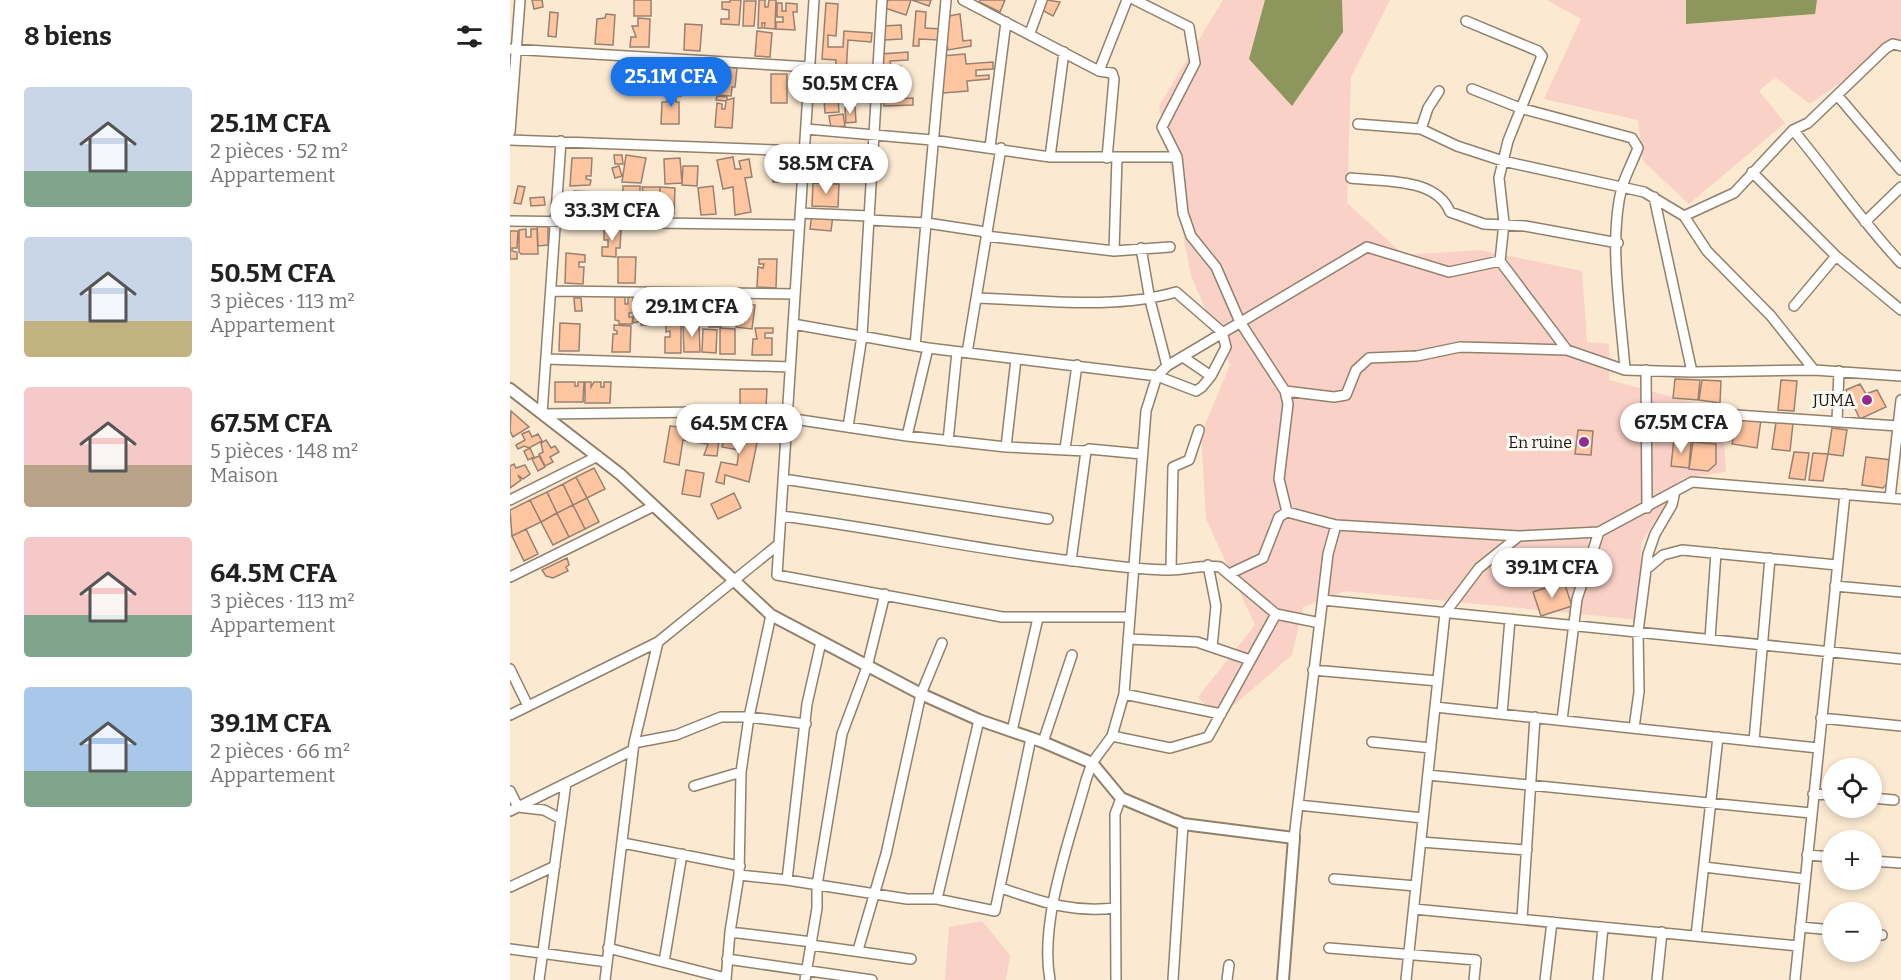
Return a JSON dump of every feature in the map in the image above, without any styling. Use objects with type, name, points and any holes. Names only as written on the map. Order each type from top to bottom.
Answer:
[{"type":"street","points":[[510,132],[513,50],[520,0]]},
{"type":"street","points":[[814,0],[777,575],[1002,616],[1128,617]]},
{"type":"street","points":[[848,427],[862,336],[882,0]]},
{"type":"street","points":[[915,346],[946,0]]},
{"type":"street","points":[[963,0],[1099,71],[1110,71],[1114,79],[1112,158],[1114,251]]},
{"type":"street","points":[[1030,33],[1042,0]]},
{"type":"street","points":[[1099,71],[1127,0]]},
{"type":"street","points":[[1135,0],[1189,27],[1195,63],[1162,127],[1177,157],[1183,213],[1191,236],[1216,267],[1240,322],[1285,391],[1288,404],[1279,478],[1287,512]]},
{"type":"street","points":[[1466,21],[1541,53],[1541,62],[1520,108],[1499,178],[1504,223],[1500,261],[1567,350]]},
{"type":"street","points":[[990,147],[1006,22]]},
{"type":"street","points":[[1684,216],[1734,193],[1793,130],[1808,123],[1888,46],[1896,44],[1901,46]]},
{"type":"street","points":[[513,50],[810,67]]},
{"type":"street","points":[[1050,156],[1064,52]]},
{"type":"street","points":[[1472,90],[1520,108],[1632,138],[1638,148],[1622,188],[1616,272],[1621,301],[1625,370]]},
{"type":"street","points":[[1421,129],[1428,108],[1439,91]]},
{"type":"street","points":[[1837,95],[1901,170]]},
{"type":"street","points":[[1358,124],[1421,129],[1465,149],[1503,161],[1654,197],[1684,216],[1707,251],[1771,316],[1814,370]]},
{"type":"street","points":[[806,129],[932,140],[1050,156],[1177,157]]},
{"type":"street","points":[[1793,130],[1837,183],[1865,222],[1901,263]]},
{"type":"street","points":[[510,140],[804,151]]},
{"type":"street","points":[[542,414],[561,141]]},
{"type":"street","points":[[948,441],[962,352],[977,298],[1001,148]]},
{"type":"street","points":[[1752,172],[1836,256],[1901,310]]},
{"type":"street","points":[[1351,178],[1428,188],[1448,205],[1450,212],[1484,224],[1504,223],[1618,243]]},
{"type":"street","points":[[1865,222],[1901,187]]},
{"type":"street","points":[[1654,197],[1692,372]]},
{"type":"street","points":[[800,213],[927,223],[986,234],[1114,251],[1170,247]]},
{"type":"street","points":[[510,221],[799,225]]},
{"type":"street","points":[[1050,980],[1047,947],[1053,906],[1092,763],[1112,736],[1124,694],[1128,617],[1146,411],[1157,376],[1167,366],[1222,332],[1367,247],[1449,272],[1500,261]]},
{"type":"street","points":[[1141,249],[1150,300],[1167,366]]},
{"type":"street","points":[[1794,306],[1836,256]]},
{"type":"street","points":[[551,291],[795,294]]},
{"type":"street","points":[[793,324],[928,348],[1157,376],[1196,391],[1211,376],[1226,347],[1222,332],[1176,291],[1150,300],[1062,301],[977,298]]},
{"type":"street","points":[[1285,391],[1334,397],[1346,395],[1356,370],[1369,358],[1417,356],[1460,347],[1567,350],[1625,370],[1692,372],[1814,370],[1901,376]]},
{"type":"street","points":[[907,436],[928,348]]},
{"type":"street","points":[[1183,357],[1211,376]]},
{"type":"street","points":[[546,359],[790,367]]},
{"type":"street","points":[[1006,447],[1016,360]]},
{"type":"street","points":[[1065,449],[1077,365]]},
{"type":"street","points":[[1646,370],[1647,508]]},
{"type":"street","points":[[1837,422],[1839,371]]},
{"type":"street","points":[[511,392],[598,456],[771,615],[921,694],[979,720],[1043,742],[1092,763],[1121,798],[1183,824],[1294,838]]},
{"type":"street","points":[[1890,498],[1901,400]]},
{"type":"street","points":[[1646,412],[1898,426]]},
{"type":"street","points":[[542,414],[787,415],[848,427],[948,441],[1006,447],[1086,451],[1089,449],[1143,454]]},
{"type":"street","points":[[1171,570],[1173,467],[1189,460],[1199,430]]},
{"type":"street","points":[[1071,561],[1086,451]]},
{"type":"street","points":[[510,500],[598,456]]},
{"type":"street","points":[[783,479],[1048,519]]},
{"type":"street","points":[[1229,574],[1263,558],[1279,517],[1287,512],[1336,525],[1519,536],[1599,532],[1692,482],[1901,499]]},
{"type":"street","points":[[1634,728],[1639,692],[1638,632],[1652,543],[1672,505],[1675,491]]},
{"type":"street","points":[[1795,980],[1827,651],[1845,494]]},
{"type":"street","points":[[510,576],[654,506]]},
{"type":"street","points":[[781,516],[864,526],[967,546],[1071,561],[1171,570],[1208,565],[1220,567],[1275,614],[1320,623]]},
{"type":"street","points":[[1283,980],[1294,838],[1313,670],[1328,554],[1336,525]]},
{"type":"street","points":[[1562,720],[1577,599],[1599,532]]},
{"type":"street","points":[[1406,980],[1445,613],[1479,568],[1519,536]]},
{"type":"street","points":[[510,715],[658,642],[735,582],[779,544]]},
{"type":"street","points":[[1649,567],[1671,552],[1837,565]]},
{"type":"street","points":[[1710,639],[1716,554]]},
{"type":"street","points":[[1754,741],[1770,558]]},
{"type":"street","points":[[1208,565],[1216,606],[1212,647]]},
{"type":"street","points":[[1834,586],[1901,592]]},
{"type":"street","points":[[806,975],[817,908],[817,885],[842,734],[867,667],[885,594]]},
{"type":"street","points":[[1323,600],[1901,658]]},
{"type":"street","points":[[1112,736],[1170,748],[1208,737],[1275,614]]},
{"type":"street","points":[[608,948],[664,962],[705,977],[726,979],[726,959],[740,871],[741,772],[749,717],[771,615]]},
{"type":"street","points":[[1012,731],[1038,618]]},
{"type":"street","points":[[1502,714],[1510,619]]},
{"type":"street","points":[[1128,639],[1197,642],[1251,660]]},
{"type":"street","points":[[605,980],[634,747],[658,642]]},
{"type":"street","points":[[787,880],[806,724],[820,642]]},
{"type":"street","points":[[858,950],[886,854],[921,694],[942,644]]},
{"type":"street","points":[[1043,742],[1072,655]]},
{"type":"street","points":[[510,669],[528,706]]},
{"type":"street","points":[[1313,670],[1438,681]]},
{"type":"street","points":[[1124,694],[1221,714]]},
{"type":"street","points":[[1436,707],[1818,748]]},
{"type":"street","points":[[514,809],[634,747],[676,735],[721,717],[749,717],[806,724]]},
{"type":"street","points":[[1522,919],[1535,717]]},
{"type":"street","points":[[1821,718],[1901,726]]},
{"type":"street","points":[[937,899],[979,720]]},
{"type":"street","points":[[1696,936],[1718,737]]},
{"type":"street","points":[[623,843],[682,854],[740,871],[787,880],[907,899],[937,899],[995,910],[1031,738]]},
{"type":"street","points":[[1372,742],[1431,748]]},
{"type":"street","points":[[694,786],[741,772]]},
{"type":"street","points":[[1428,775],[1811,813]]},
{"type":"street","points":[[539,980],[566,783]]},
{"type":"street","points":[[510,791],[514,809]]},
{"type":"street","points":[[1813,794],[1822,794]]},
{"type":"street","points":[[1116,980],[1115,814],[1121,798]]},
{"type":"street","points":[[1882,799],[1894,800]]},
{"type":"street","points":[[1298,805],[1423,818]]},
{"type":"street","points":[[514,809],[544,810],[561,819]]},
{"type":"street","points":[[1173,980],[1183,824]]},
{"type":"street","points":[[1421,842],[1527,850]]},
{"type":"street","points":[[664,962],[682,854]]},
{"type":"street","points":[[1807,855],[1822,856]]},
{"type":"street","points":[[1882,862],[1901,863]]},
{"type":"street","points":[[510,887],[555,866]]},
{"type":"street","points":[[1704,867],[1805,879]]},
{"type":"street","points":[[1334,879],[1416,886]]},
{"type":"street","points":[[1001,888],[1053,906],[1081,911],[1114,908]]},
{"type":"street","points":[[1414,909],[1798,946]]},
{"type":"street","points":[[1545,980],[1552,922]]},
{"type":"street","points":[[1598,980],[1603,927]]},
{"type":"street","points":[[1800,927],[1822,929]]},
{"type":"street","points":[[730,932],[911,959]]},
{"type":"street","points":[[1657,980],[1662,932]]},
{"type":"street","points":[[1329,948],[1476,960],[1474,980]]},
{"type":"street","points":[[510,949],[607,962]]},
{"type":"street","points":[[726,959],[806,975],[872,980]]},
{"type":"street","points":[[1227,980],[1230,965]]},
{"type":"shaded area","points":[[1223,0],[1390,0],[1351,77],[1347,203],[1404,255],[1480,250],[1582,271],[1587,342],[1609,344],[1609,380],[1722,410],[1726,472],[1683,478],[1641,543],[1640,620],[1345,591],[1303,607],[1292,655],[1218,719],[1198,697],[1255,625],[1206,519],[1201,434],[1230,365],[1191,276],[1159,106]]},
{"type":"shaded area","points":[[1265,0],[1342,0],[1343,32],[1292,106],[1249,59]]},
{"type":"shaded area","points":[[1547,0],[1901,0],[1901,40],[1810,104],[1775,77],[1759,91],[1785,123],[1689,204],[1643,161],[1638,120],[1544,99],[1581,19]]},
{"type":"shaded area","points":[[1686,0],[1817,0],[1815,14],[1686,24]]},
{"type":"shaded area","points":[[982,921],[1010,955],[1006,980],[945,980],[949,927]]},
{"type":"building","points":[[532,0],[542,0],[543,7],[534,9]]},
{"type":"building","points":[[634,0],[651,0],[651,16],[634,16]]},
{"type":"building","points":[[730,0],[741,0],[739,25],[721,24],[721,19],[729,19],[729,10],[722,9],[722,2],[730,2]]},
{"type":"building","points":[[759,0],[765,0],[765,7],[768,7],[769,0],[776,0],[775,29],[764,28],[765,23],[762,23],[762,28],[758,28]]},
{"type":"building","points":[[888,0],[911,0],[906,15],[885,8]]},
{"type":"building","points":[[912,0],[931,0],[929,6]]},
{"type":"building","points":[[980,0],[1005,0],[1000,12],[979,2]]},
{"type":"building","points":[[1047,0],[1060,2],[1053,16],[1042,10]]},
{"type":"building","points":[[744,1],[756,1],[754,26],[743,26]]},
{"type":"building","points":[[777,3],[782,3],[782,11],[786,11],[786,3],[797,4],[797,12],[793,12],[795,30],[776,29],[776,22],[783,22],[783,17],[777,17]]},
{"type":"building","points":[[826,3],[838,4],[836,36],[828,35],[828,47],[843,47],[844,31],[872,33],[871,42],[848,40],[846,74],[835,73],[836,60],[822,59]]},
{"type":"building","points":[[916,11],[926,12],[925,28],[941,29],[940,40],[919,39],[919,46],[913,46]]},
{"type":"building","points":[[550,12],[558,13],[556,37],[548,36]]},
{"type":"building","points":[[606,14],[615,15],[613,45],[595,44],[597,19],[605,18]]},
{"type":"building","points":[[960,14],[963,41],[971,40],[971,46],[948,50],[943,17]]},
{"type":"building","points":[[638,18],[650,19],[649,47],[630,47],[631,37],[636,37],[632,26],[638,26]]},
{"type":"building","points":[[685,24],[702,25],[700,51],[684,50]]},
{"type":"building","points":[[901,25],[902,39],[884,40],[884,26]]},
{"type":"building","points":[[757,31],[772,33],[770,57],[755,56]]},
{"type":"building","points":[[908,52],[908,60],[890,61],[891,67],[901,66],[902,78],[889,79],[890,99],[913,98],[913,105],[884,106],[881,54]]},
{"type":"building","points":[[965,54],[966,64],[993,62],[993,69],[976,70],[976,76],[989,75],[989,79],[967,81],[968,91],[943,93],[941,56]]},
{"type":"building","points":[[719,66],[727,67],[727,75],[729,75],[730,67],[737,68],[735,87],[732,87],[731,96],[717,95],[717,88],[721,88],[721,85],[718,85]]},
{"type":"building","points":[[700,68],[716,68],[715,95],[699,95]]},
{"type":"building","points":[[771,74],[787,74],[787,103],[771,103]]},
{"type":"building","points":[[663,90],[681,90],[681,96],[676,96],[676,102],[679,102],[679,124],[661,124],[662,102],[667,102],[667,96],[663,95]]},
{"type":"building","points":[[717,96],[727,97],[727,100],[734,98],[732,128],[715,127],[717,103],[722,104],[722,109],[725,109],[726,101],[716,100]]},
{"type":"building","points":[[838,98],[839,112],[825,113],[824,99]]},
{"type":"building","points":[[855,107],[856,122],[846,123],[845,108]]},
{"type":"building","points":[[843,114],[845,126],[831,128],[829,116]]},
{"type":"building","points":[[857,152],[871,152],[871,161],[857,161]]},
{"type":"building","points":[[614,155],[622,155],[623,164],[615,164]]},
{"type":"building","points":[[626,155],[646,158],[641,183],[622,182]]},
{"type":"building","points":[[733,157],[735,169],[741,169],[739,161],[749,159],[752,177],[745,178],[751,212],[735,215],[733,187],[723,189],[717,160]]},
{"type":"building","points":[[572,158],[592,158],[591,176],[586,176],[586,179],[591,180],[590,185],[570,186]]},
{"type":"building","points":[[680,158],[682,183],[665,184],[664,159]]},
{"type":"building","points":[[773,159],[786,159],[786,182],[773,182]]},
{"type":"building","points":[[840,162],[840,172],[834,172],[834,163]]},
{"type":"building","points":[[619,166],[622,176],[615,178],[612,168]]},
{"type":"building","points":[[683,166],[698,166],[697,186],[682,185]]},
{"type":"building","points":[[813,183],[839,184],[838,207],[812,206]]},
{"type":"building","points":[[518,186],[525,187],[521,204],[514,203]]},
{"type":"building","points":[[623,186],[640,186],[640,214],[623,214]]},
{"type":"building","points":[[713,186],[716,214],[701,215],[698,188]]},
{"type":"building","points":[[642,187],[660,187],[657,216],[640,216],[641,198],[645,198]]},
{"type":"building","points":[[660,187],[675,188],[674,214],[660,214]]},
{"type":"building","points":[[574,191],[592,192],[591,211],[573,210]]},
{"type":"building","points":[[544,197],[545,205],[531,206],[530,198]]},
{"type":"building","points":[[812,213],[833,215],[831,231],[810,229]]},
{"type":"building","points":[[537,224],[548,224],[548,245],[538,246]]},
{"type":"building","points":[[526,229],[526,237],[531,237],[531,229],[537,229],[538,254],[519,252],[519,230]]},
{"type":"building","points":[[604,229],[621,229],[620,248],[616,248],[616,257],[602,256],[602,247],[608,247],[608,240],[604,240]]},
{"type":"building","points":[[510,231],[518,231],[517,248],[512,248],[512,251],[517,252],[517,259],[510,259]]},
{"type":"building","points":[[566,253],[585,255],[585,262],[579,262],[579,267],[584,267],[583,284],[565,283]]},
{"type":"building","points":[[618,257],[636,257],[635,283],[618,283]]},
{"type":"building","points":[[759,259],[777,259],[776,288],[757,287],[758,267],[763,268],[764,264],[759,264]]},
{"type":"building","points":[[615,297],[625,297],[625,304],[628,304],[628,297],[633,297],[633,313],[629,313],[629,317],[633,317],[632,324],[619,324],[619,321],[615,320]]},
{"type":"building","points":[[635,297],[640,298],[640,307],[644,307],[644,297],[650,298],[649,325],[641,325],[641,321],[633,323]]},
{"type":"building","points":[[574,298],[581,298],[582,311],[575,311]]},
{"type":"building","points":[[703,299],[720,301],[721,327],[709,327],[708,322],[703,323],[702,313],[707,313],[707,308],[703,308],[703,302],[706,302]]},
{"type":"building","points":[[739,304],[755,305],[752,329],[736,327]]},
{"type":"building","points":[[560,323],[580,324],[579,351],[559,351]]},
{"type":"building","points":[[699,324],[700,352],[684,352],[683,325]]},
{"type":"building","points":[[614,325],[631,326],[630,352],[612,352],[613,334],[617,334]]},
{"type":"building","points":[[666,325],[681,325],[681,353],[665,353],[665,337],[670,337],[670,331],[666,332]]},
{"type":"building","points":[[720,328],[735,329],[735,354],[720,354]]},
{"type":"building","points":[[755,328],[773,328],[773,333],[765,333],[765,338],[772,338],[772,355],[752,355],[753,339],[757,339]]},
{"type":"building","points":[[703,329],[717,330],[716,353],[702,352]]},
{"type":"building","points":[[1675,379],[1700,380],[1698,400],[1673,398]]},
{"type":"building","points":[[1702,380],[1721,381],[1720,403],[1699,400]]},
{"type":"building","points":[[1781,380],[1797,381],[1794,411],[1778,410]]},
{"type":"building","points":[[555,382],[575,382],[575,386],[578,386],[578,382],[584,382],[583,402],[555,402]]},
{"type":"building","points":[[585,382],[591,382],[591,387],[594,382],[601,382],[601,387],[604,387],[604,382],[611,382],[610,403],[585,403]]},
{"type":"building","name":"JUMA","points":[[1860,384],[1866,394],[1877,390],[1886,407],[1860,419],[1846,390]]},
{"type":"building","points":[[740,389],[767,389],[766,406],[740,405]]},
{"type":"building","points":[[511,411],[529,427],[513,437],[510,431]]},
{"type":"building","points":[[1737,416],[1761,420],[1757,448],[1732,444]]},
{"type":"building","points":[[1776,422],[1793,423],[1790,451],[1772,449]]},
{"type":"building","points":[[670,426],[720,432],[717,456],[704,455],[708,444],[683,440],[679,465],[664,462]]},
{"type":"building","points":[[726,428],[759,433],[749,482],[725,475],[724,484],[716,482],[721,462],[737,465],[739,450],[722,447]]},
{"type":"building","points":[[1832,428],[1847,430],[1843,456],[1828,454]]},
{"type":"building","name":"En ruine","points":[[1578,430],[1593,431],[1591,455],[1575,454]]},
{"type":"building","points":[[529,431],[532,437],[538,434],[542,441],[529,448],[524,446],[518,449],[516,445],[525,440],[522,434]]},
{"type":"building","points":[[1674,439],[1691,441],[1689,468],[1671,466]]},
{"type":"building","points":[[546,440],[551,448],[555,446],[559,452],[550,457],[553,462],[545,466],[539,454],[543,452],[541,443]]},
{"type":"building","points":[[1693,442],[1716,444],[1716,464],[1708,471],[1689,469]]},
{"type":"building","points":[[530,448],[534,457],[528,460],[524,451]]},
{"type":"building","points":[[1794,452],[1809,453],[1805,480],[1789,478]]},
{"type":"building","points":[[1813,453],[1828,454],[1823,481],[1809,480]]},
{"type":"building","points":[[539,456],[545,467],[538,471],[532,459]]},
{"type":"building","points":[[1866,457],[1892,460],[1890,481],[1883,488],[1862,485]]},
{"type":"building","points":[[514,464],[516,468],[525,465],[530,474],[523,479],[518,475],[521,480],[510,488],[510,466]]},
{"type":"building","points":[[594,468],[605,489],[587,498],[576,477]]},
{"type":"building","points":[[686,470],[704,473],[700,497],[682,494]]},
{"type":"building","points":[[576,477],[587,498],[573,505],[563,484]]},
{"type":"building","points":[[563,484],[573,505],[557,513],[547,492]]},
{"type":"building","points":[[547,492],[557,513],[541,522],[530,500]]},
{"type":"building","points":[[734,493],[741,508],[718,519],[711,504]]},
{"type":"building","points":[[587,498],[599,522],[585,529],[573,505]]},
{"type":"building","points":[[530,500],[541,522],[512,536],[510,510]]},
{"type":"building","points":[[573,505],[585,529],[569,537],[557,513]]},
{"type":"building","points":[[557,513],[569,537],[553,545],[541,522]]},
{"type":"building","points":[[526,529],[538,554],[524,561],[512,536]]},
{"type":"building","points":[[567,558],[568,571],[553,578],[546,576],[542,570]]},
{"type":"building","points":[[1564,582],[1572,606],[1541,616],[1533,592]]},
{"type":"place","name":"JUMA","points":[[1867,400]]},
{"type":"place","name":"En ruine","points":[[1584,442]]}]
